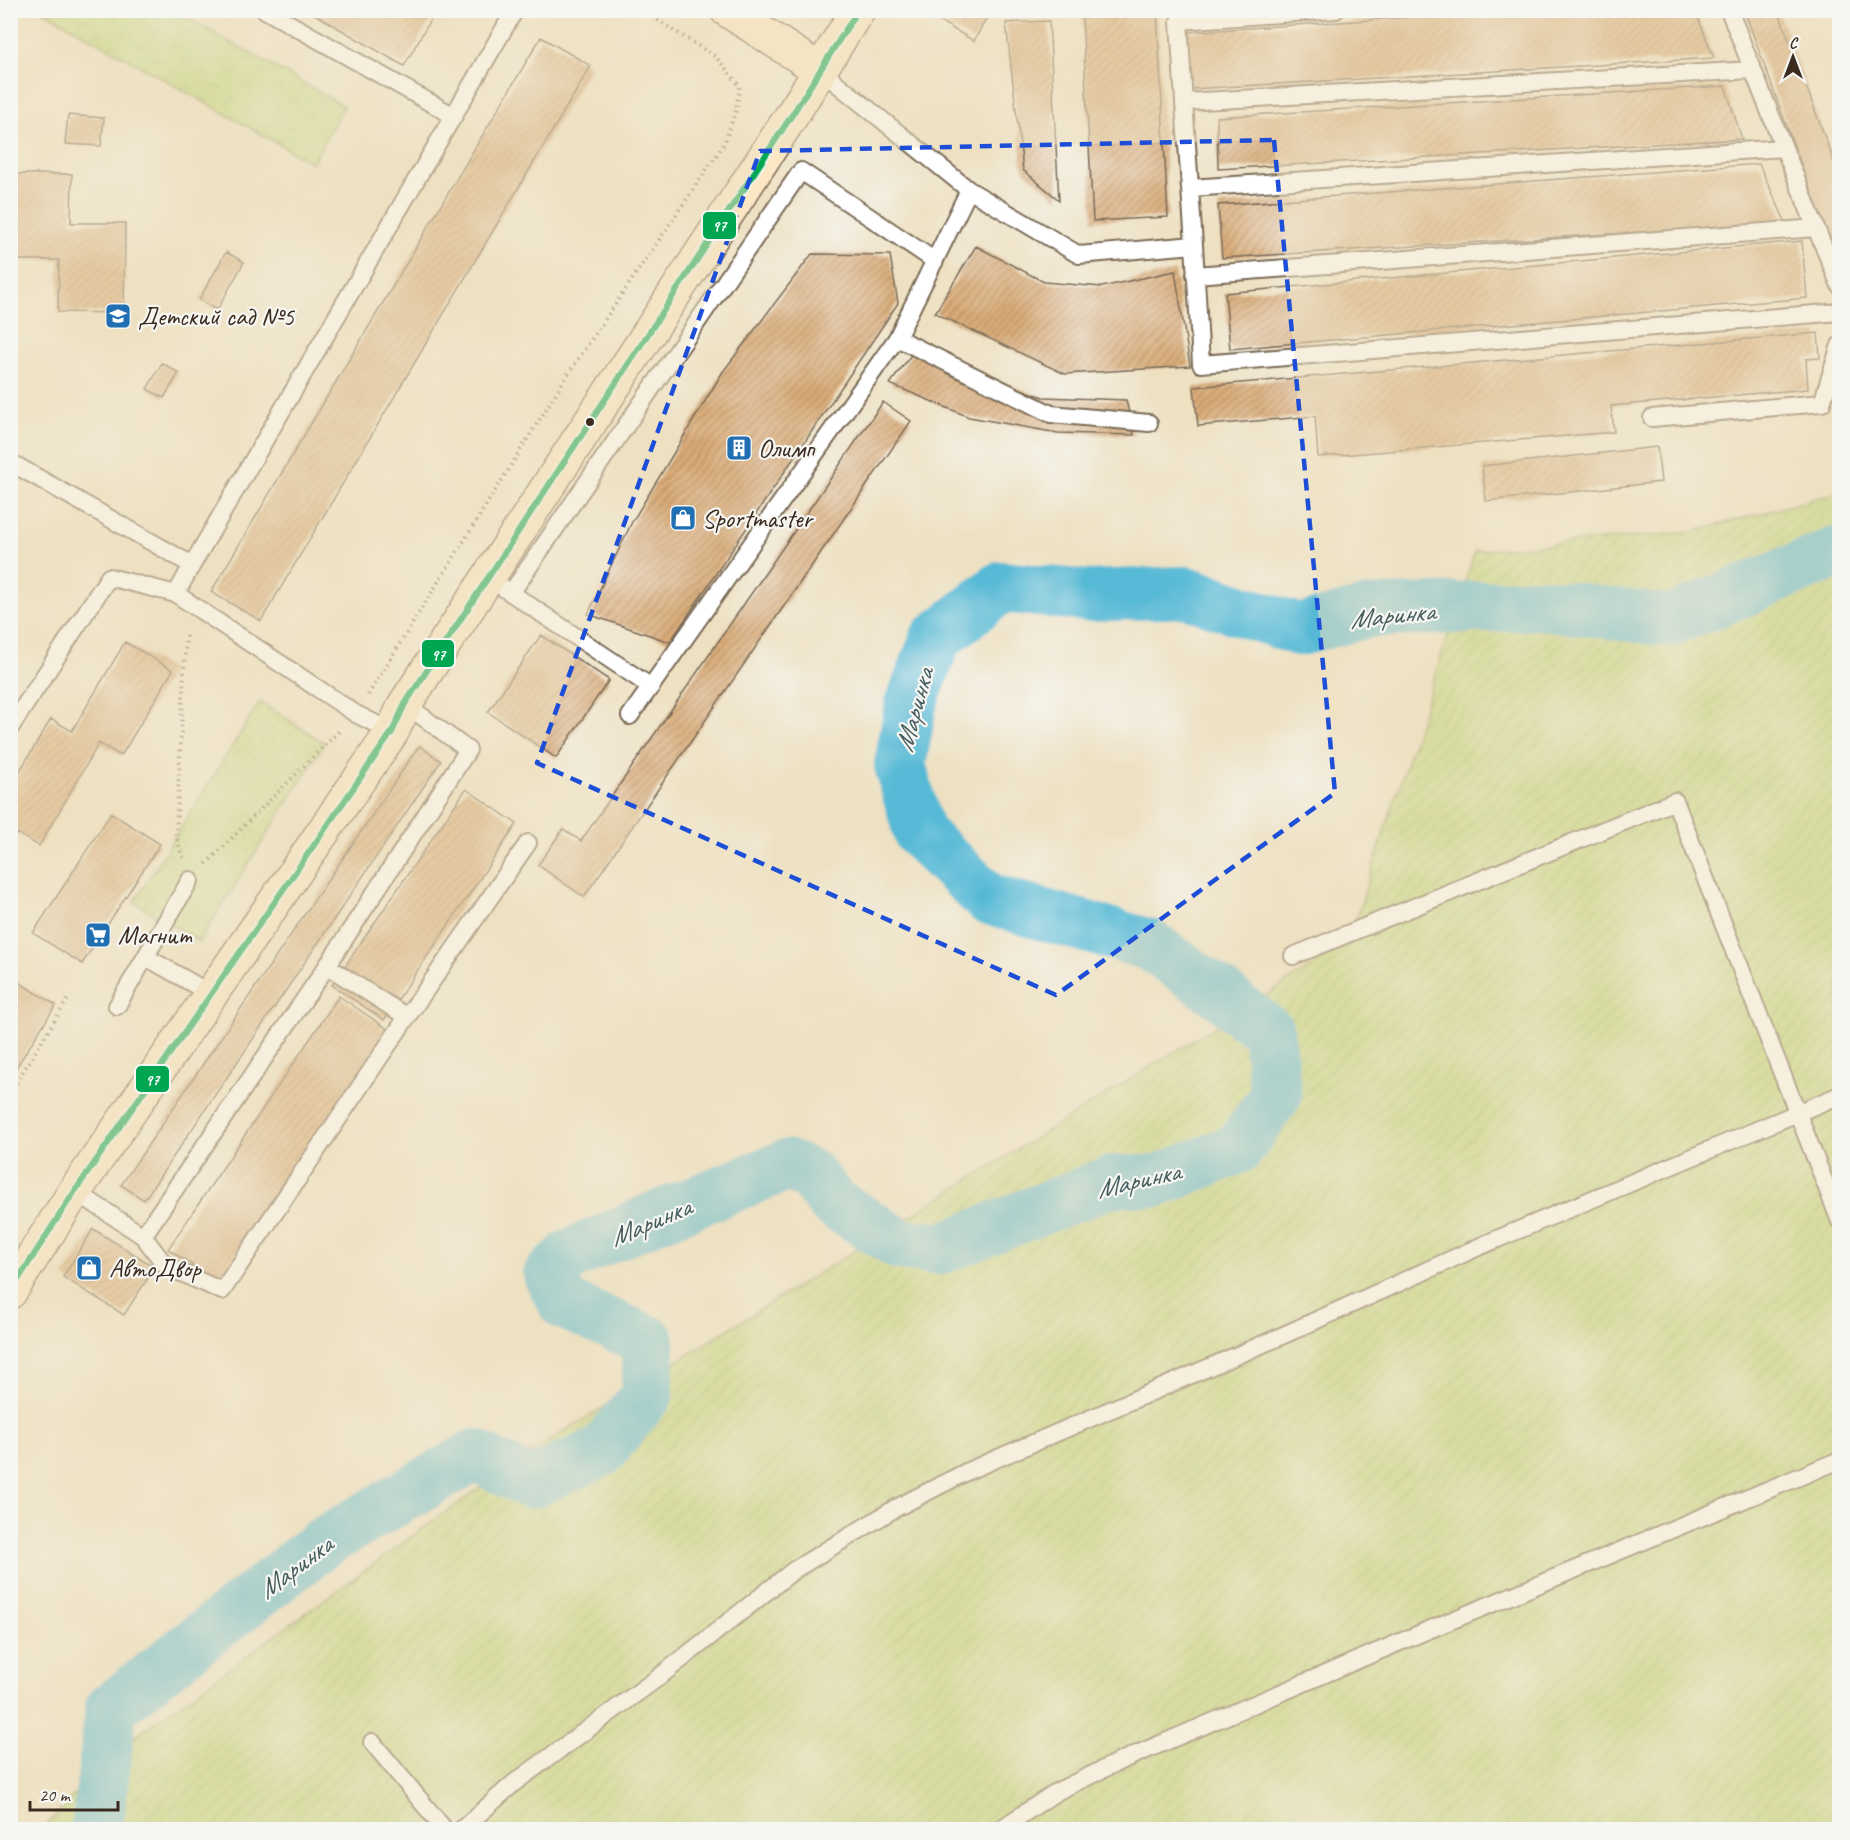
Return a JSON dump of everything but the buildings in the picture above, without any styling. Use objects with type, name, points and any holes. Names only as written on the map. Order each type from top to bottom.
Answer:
[{"type":"main road","points":[[727,10],[820,70]]},
{"type":"main road","points":[[10,1292],[75,1191],[398,718],[499,585],[858,10]]},
{"type":"lane","points":[[265,10],[454,116]]},
{"type":"lane","points":[[176,594],[515,10]]},
{"type":"lane","points":[[1336,10],[1179,21],[1201,364],[1839,312]]},
{"type":"lane","points":[[1729,10],[1839,286]]},
{"type":"lane","points":[[820,70],[969,190],[1079,255],[1194,245]]},
{"type":"lane","points":[[1184,102],[1753,70]]},
{"type":"lane","points":[[1190,189],[1784,148]]},
{"type":"lane","points":[[651,687],[499,585],[801,171],[935,261]]},
{"type":"lane","points":[[630,716],[897,338],[969,190]]},
{"type":"lane","points":[[1196,275],[1816,228]]},
{"type":"lane","points":[[897,338],[1051,414],[1149,423]]},
{"type":"lane","points":[[1652,418],[1822,403],[1839,345]]},
{"type":"lane","points":[[10,462],[192,565]]},
{"type":"lane","points":[[10,728],[109,577],[176,594],[356,714],[398,718],[468,750],[327,966],[143,1236]]},
{"type":"lane","points":[[1293,956],[1675,801],[1839,1221]]},
{"type":"lane","points":[[75,1191],[143,1236],[166,1266],[222,1291],[528,843]]},
{"type":"lane","points":[[117,1006],[190,880]]},
{"type":"lane","points":[[146,957],[211,994]]},
{"type":"lane","points":[[327,966],[407,1017]]},
{"type":"lane","points":[[461,1830],[514,1783],[659,1677],[794,1570],[932,1488],[1277,1338],[1483,1245],[1839,1095]]},
{"type":"lane","points":[[999,1830],[1056,1792],[1128,1758],[1426,1631],[1839,1460]]},
{"type":"lane","points":[[372,1742],[445,1830]]},
{"type":"path","points":[[186,635],[176,836],[190,880],[356,714],[566,377],[724,144],[736,110],[740,86],[716,57],[641,10]]},
{"type":"path","points":[[10,1093],[69,997]]},
{"type":"highlighted area","points":[[1274,140],[1335,793],[1056,995],[537,763],[760,151]]},
{"type":"green space","points":[[43,11],[175,11],[344,106],[312,163]]},
{"type":"green space","points":[[1839,492],[1839,1829],[42,1830],[112,1753],[518,1460],[1348,944],[1475,551],[1692,532]]},
{"type":"green space","points":[[260,702],[325,743],[199,942],[134,902]]},
{"type":"waterway","name":"Маринка","points":[[97,1830],[111,1708],[324,1542],[475,1455],[530,1483],[601,1452],[647,1395],[649,1341],[564,1304],[549,1275],[570,1255],[649,1220],[787,1165],[811,1175],[832,1202],[900,1244],[940,1249],[1113,1181],[1157,1181],[1239,1148],[1276,1095],[1268,1031],[1219,993],[1150,945],[988,899],[919,833],[900,765],[911,704],[936,638],[1001,587],[1090,596],[1186,592],[1299,630],[1369,612],[1540,604],[1669,621],[1835,553],[1840,553]]},
{"type":"transit line","name":"97","points":[[10,1292],[75,1191],[392,732],[405,704],[792,115],[858,10]]},
{"type":"place","name":"Детский сад №5","points":[[118,316]]},
{"type":"place","name":"Олимп","points":[[739,448]]},
{"type":"place","name":"Sportmaster","points":[[683,518]]},
{"type":"place","name":"Магнит","points":[[98,935]]},
{"type":"place","name":"АвтоДвор","points":[[89,1268]]}]
